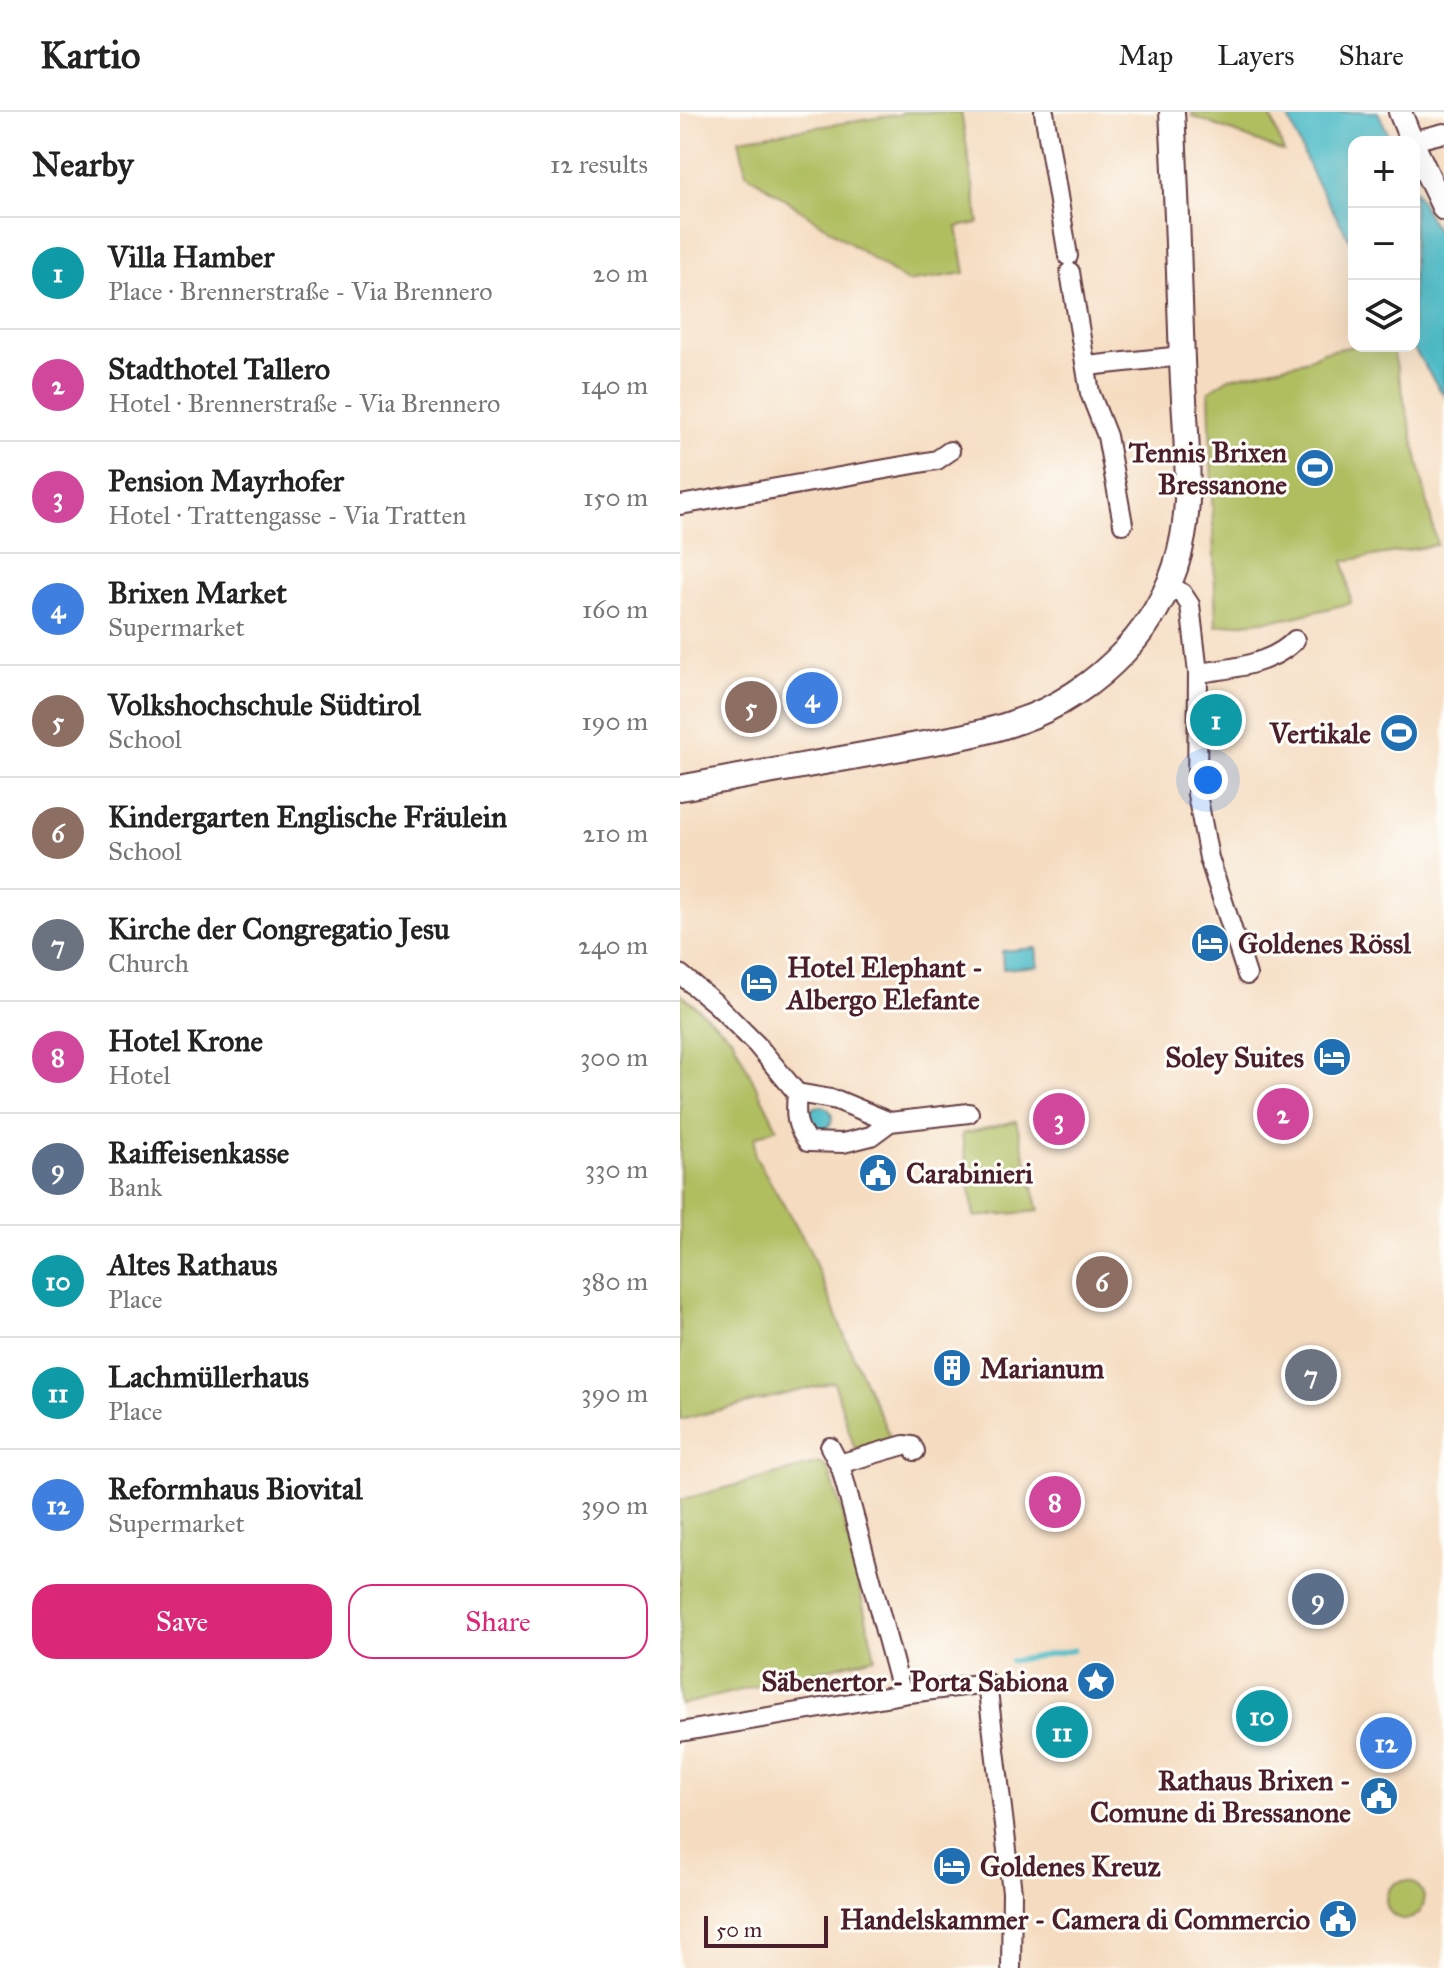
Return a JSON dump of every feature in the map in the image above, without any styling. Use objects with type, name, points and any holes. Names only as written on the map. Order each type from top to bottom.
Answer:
[{"type":"main road","points":[[683,785],[921,745],[1021,721],[1071,696],[1099,676],[1144,631],[1170,587],[1181,557],[1187,508],[1172,112]]},
{"type":"street","points":[[1044,112],[1090,393],[1107,436],[1123,524]]},
{"type":"street","points":[[1400,112],[1410,136]]},
{"type":"street","points":[[1420,141],[1444,133]]},
{"type":"street","points":[[1420,158],[1444,209]]},
{"type":"street","points":[[1087,366],[1182,356]]},
{"type":"street","points":[[680,505],[937,460],[950,451]]},
{"type":"street","points":[[1170,587],[1182,593],[1190,605],[1198,673],[1196,782],[1204,837],[1247,975]]},
{"type":"street","points":[[1198,673],[1237,667],[1286,650],[1295,640]]},
{"type":"street","points":[[680,974],[715,1003],[757,1045],[797,1093],[837,1100],[890,1122],[969,1113]]},
{"type":"street","points":[[797,1093],[795,1116],[799,1131],[808,1142],[843,1143],[871,1136],[890,1122]]},
{"type":"street","points":[[902,1694],[835,1455],[904,1445],[912,1446],[915,1451]]},
{"type":"street","points":[[680,1732],[902,1694],[987,1683],[1012,1892],[1011,1966]]},
{"type":"green space","points":[[902,112],[961,112],[979,223],[957,227],[965,273],[907,282],[746,173],[739,139]]},
{"type":"green space","points":[[1192,112],[1269,112],[1284,152],[1192,116]]},
{"type":"green space","name":"Tennis Brixen Bressanone","points":[[1348,347],[1348,352],[1393,352],[1437,545],[1344,561],[1351,603],[1290,618],[1216,626],[1209,391],[1229,378],[1305,361],[1323,352]]},
{"type":"green space","points":[[680,993],[732,1038],[777,1128],[755,1137],[755,1156],[809,1248],[890,1437],[855,1450],[834,1382],[680,1420]]},
{"type":"green space","points":[[1016,1121],[1039,1211],[974,1217],[962,1134]]},
{"type":"green space","points":[[819,1463],[828,1468],[841,1508],[875,1657],[680,1705],[680,1500]]},
{"type":"green space","points":[[1405,1881],[1418,1887],[1424,1900],[1418,1913],[1405,1919],[1392,1913],[1386,1900],[1392,1887]]},
{"type":"water","points":[[1286,112],[1378,112],[1389,136],[1348,136],[1348,237],[1313,176]]},
{"type":"water","points":[[1420,200],[1444,246],[1444,396],[1416,352],[1420,352]]},
{"type":"water","points":[[1036,948],[1038,966],[1003,969],[1002,951]]},
{"type":"water","points":[[820,1106],[828,1110],[832,1118],[828,1126],[820,1130],[812,1126],[808,1118],[812,1110]]},
{"type":"waterway","points":[[1011,1661],[1074,1650]]},
{"type":"place","name":"Tennis Brixen Bressanone","points":[[1315,468]]},
{"type":"place","name":"Brixen Market","points":[[812,698]]},
{"type":"place","name":"Volkshochschule Südtirol","points":[[751,707]]},
{"type":"place","name":"Villa Hamber","points":[[1216,720]]},
{"type":"place","name":"Vertikale","points":[[1399,733]]},
{"type":"place","name":"Goldenes Rössl","points":[[1210,943]]},
{"type":"place","name":"Hotel Elephant - Albergo Elefante","points":[[759,983]]},
{"type":"place","name":"Soley Suites","points":[[1332,1057]]},
{"type":"place","name":"Stadthotel Tallero","points":[[1283,1114]]},
{"type":"place","name":"Pension Mayrhofer","points":[[1059,1119]]},
{"type":"place","name":"Carabinieri","points":[[878,1173]]},
{"type":"place","name":"Kindergarten Englische Fräulein","points":[[1102,1282]]},
{"type":"place","name":"Marianum","points":[[952,1368]]},
{"type":"place","name":"Kirche der Congregatio Jesu","points":[[1311,1375]]},
{"type":"place","name":"Hotel Krone","points":[[1055,1502]]},
{"type":"place","name":"Raiffeisenkasse","points":[[1318,1599]]},
{"type":"place","name":"Säbenertor - Porta Sabiona","points":[[1096,1681]]},
{"type":"place","name":"Altes Rathaus","points":[[1262,1716]]},
{"type":"place","name":"Lachmüllerhaus","points":[[1062,1732]]},
{"type":"place","name":"Reformhaus Biovital","points":[[1386,1743]]},
{"type":"place","name":"Rathaus Brixen - Comune di Bressanone","points":[[1379,1796]]},
{"type":"place","name":"Goldenes Kreuz","points":[[952,1866]]},
{"type":"place","name":"Handelskammer - Camera di Commercio","points":[[1338,1919]]}]
